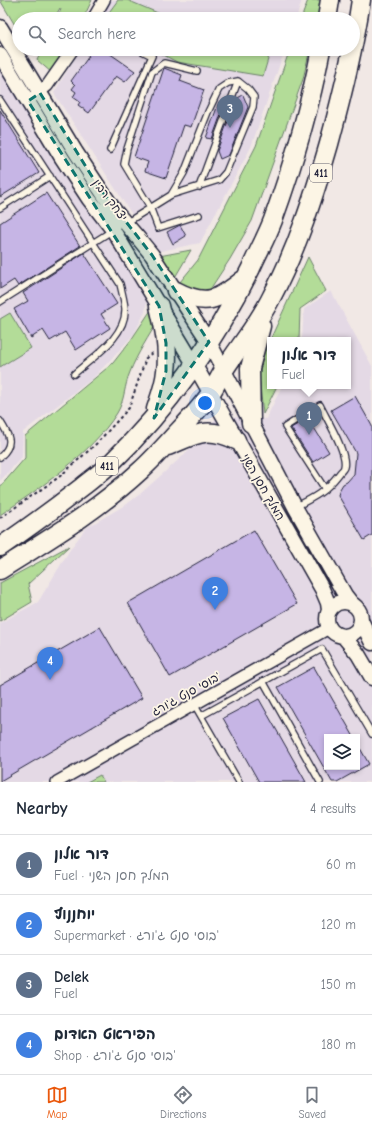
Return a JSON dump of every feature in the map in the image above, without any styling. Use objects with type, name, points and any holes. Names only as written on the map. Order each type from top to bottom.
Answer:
[{"type":"main road","points":[[328,12],[330,0]]},
{"type":"main road","name":"411","points":[[359,12],[361,0]]},
{"type":"main road","name":"411","points":[[0,547],[63,501],[111,463],[154,418],[172,396],[209,342],[245,279],[272,221],[296,146],[319,56]]},
{"type":"main road","name":"411","points":[[0,570],[58,534],[101,504],[142,470],[200,408],[211,393],[267,306],[300,234],[319,182],[352,56]]},
{"type":"main road","points":[[176,291],[191,298],[204,301],[221,295],[245,279]]},
{"type":"main road","points":[[154,418],[164,385],[167,356],[159,306]]},
{"type":"main road","points":[[251,423],[250,368],[267,306]]},
{"type":"main road","points":[[162,449],[203,432],[224,434],[236,440]]},
{"type":"street","points":[[96,12],[104,0]]},
{"type":"street","name":"יצחק רבין","points":[[0,27],[12,47]]},
{"type":"street","name":"יצחק רבין","points":[[0,55],[66,164],[89,199],[113,230],[194,364]]},
{"type":"street","name":"יצחק רבין","points":[[18,56],[75,151],[115,211],[152,255],[209,342],[224,371]]},
{"type":"street","points":[[28,101],[40,93],[51,81],[68,56]]},
{"type":"street","name":"המלך חסן השני","points":[[194,364],[322,590],[328,603],[329,610]]},
{"type":"street","name":"המלך חסן השני","points":[[224,371],[295,507],[345,595],[352,604]]},
{"type":"street","points":[[361,620],[360,626],[356,631],[350,636],[344,637],[334,634],[326,621],[329,610],[333,606],[338,603],[346,602],[352,604],[358,610],[372,643]]},
{"type":"street","name":"בוסי סנט ג'ורג'","points":[[56,782],[329,628]]},
{"type":"street","points":[[344,637],[358,654],[372,678]]},
{"type":"lane","points":[[110,150],[152,56]]},
{"type":"lane","points":[[197,71],[164,63],[152,72],[126,149],[124,164],[150,207],[158,228],[199,215]]},
{"type":"lane","points":[[171,195],[184,173],[208,112],[219,89],[228,83],[238,81]]},
{"type":"lane","points":[[198,187],[238,81]]},
{"type":"lane","points":[[0,302],[93,242],[171,195],[219,180],[226,172],[253,107],[254,97],[238,81]]},
{"type":"lane","points":[[0,100],[120,284],[125,309],[123,326],[113,340],[74,374]]},
{"type":"lane","points":[[0,208],[50,176]]},
{"type":"lane","points":[[295,507],[320,494],[325,489],[344,467],[344,453],[320,405],[285,428],[325,489]]},
{"type":"lane","points":[[0,420],[10,437],[9,445],[5,453],[0,458]]},
{"type":"lane","points":[[201,716],[322,649],[372,734]]},
{"type":"lane","points":[[264,681],[320,782]]},
{"type":"lane","points":[[194,704],[239,782]]},
{"type":"path","points":[[0,518],[59,477],[97,443],[129,408],[146,358],[156,351],[167,356]]},
{"type":"highlighted area","points":[[40,93],[98,186],[152,255],[209,342],[154,418],[166,371],[166,343],[159,306],[28,101]]},
{"type":"shaded area","points":[[110,0],[302,0],[298,12],[103,12]]},
{"type":"shaded area","points":[[76,56],[283,56],[251,147],[200,243],[156,252],[54,93]]},
{"type":"shaded area","points":[[0,68],[148,295],[145,312],[134,334],[93,378],[23,432],[22,457],[0,481]]},
{"type":"shaded area","points":[[331,291],[372,366],[372,782],[0,782],[0,623],[38,602],[71,548],[86,528],[127,504],[140,494],[185,454],[218,416],[266,419],[281,389],[351,389],[351,337],[302,337],[304,309]]},
{"type":"green space","points":[[0,0],[92,0],[86,12],[60,12],[60,8],[58,12],[12,12],[12,20]]},
{"type":"green space","points":[[118,0],[127,0],[155,12],[109,12]]},
{"type":"green space","points":[[308,0],[322,0],[319,12],[304,12]]},
{"type":"green space","points":[[39,56],[62,56],[52,73],[37,60]]},
{"type":"green space","points":[[165,56],[269,56],[263,76],[177,62]]},
{"type":"green space","points":[[288,56],[308,56],[303,79],[252,221],[230,259],[207,294],[193,293],[180,282],[198,260],[256,146]]},
{"type":"green space","points":[[191,250],[174,279],[159,256]]},
{"type":"green space","points":[[308,257],[326,291],[300,309],[299,337],[271,337]]},
{"type":"green space","points":[[151,310],[159,319],[133,365],[128,377],[120,408],[106,428],[64,469],[48,482],[0,515],[0,487],[25,458],[25,436],[113,363],[131,340]]},
{"type":"green space","points":[[10,313],[31,348],[0,367],[0,319]]},
{"type":"green space","points":[[267,346],[267,389],[276,389],[263,414],[259,375]]},
{"type":"green space","points":[[69,546],[28,584],[32,602],[0,621],[0,583]]},
{"type":"green space","points":[[100,775],[104,782],[87,782]]},
{"type":"building","points":[[89,56],[113,56],[135,71],[125,82],[116,76],[89,113],[78,105],[80,102],[73,97],[76,92],[72,89],[75,85],[71,81]]},
{"type":"building","points":[[164,68],[182,75],[180,81],[204,90],[191,127],[184,125],[166,178],[145,171],[148,162],[134,157]]},
{"type":"building","points":[[243,95],[248,107],[229,155],[220,159],[217,151],[236,99]]},
{"type":"building","points":[[219,102],[225,103],[212,139],[206,138]]},
{"type":"building","points":[[0,110],[39,173],[0,197]]},
{"type":"building","points":[[46,193],[80,246],[18,286],[14,280],[0,289],[0,223]]},
{"type":"building","points":[[180,225],[186,236],[173,244],[167,232]]},
{"type":"building","points":[[84,253],[117,304],[101,314],[110,328],[76,350],[65,332],[50,341],[43,330],[31,338],[14,309],[28,301],[23,293]]},
{"type":"building","points":[[355,396],[372,426],[372,535],[364,540],[338,495],[343,484],[347,482],[354,474],[356,453],[331,410]]},
{"type":"building","points":[[308,418],[329,452],[313,462],[291,428]]},
{"type":"building","points":[[254,530],[297,604],[170,677],[128,603]]},
{"type":"building","points":[[100,627],[142,698],[0,781],[0,685]]},
{"type":"building","points":[[314,667],[352,734],[324,734],[324,768],[278,687]]},
{"type":"building","points":[[259,699],[306,782],[259,782],[223,718]]},
{"type":"building","points":[[360,748],[369,764],[360,769]]},
{"type":"building","points":[[325,770],[358,770],[337,782],[332,782]]},
{"type":"place","name":"Delek","points":[[230,128]]},
{"type":"place","name":"דור אלון","points":[[309,435]]},
{"type":"place","name":"יוחננוף","points":[[215,610]]},
{"type":"place","name":"הפיראט האדום","points":[[50,680]]}]
